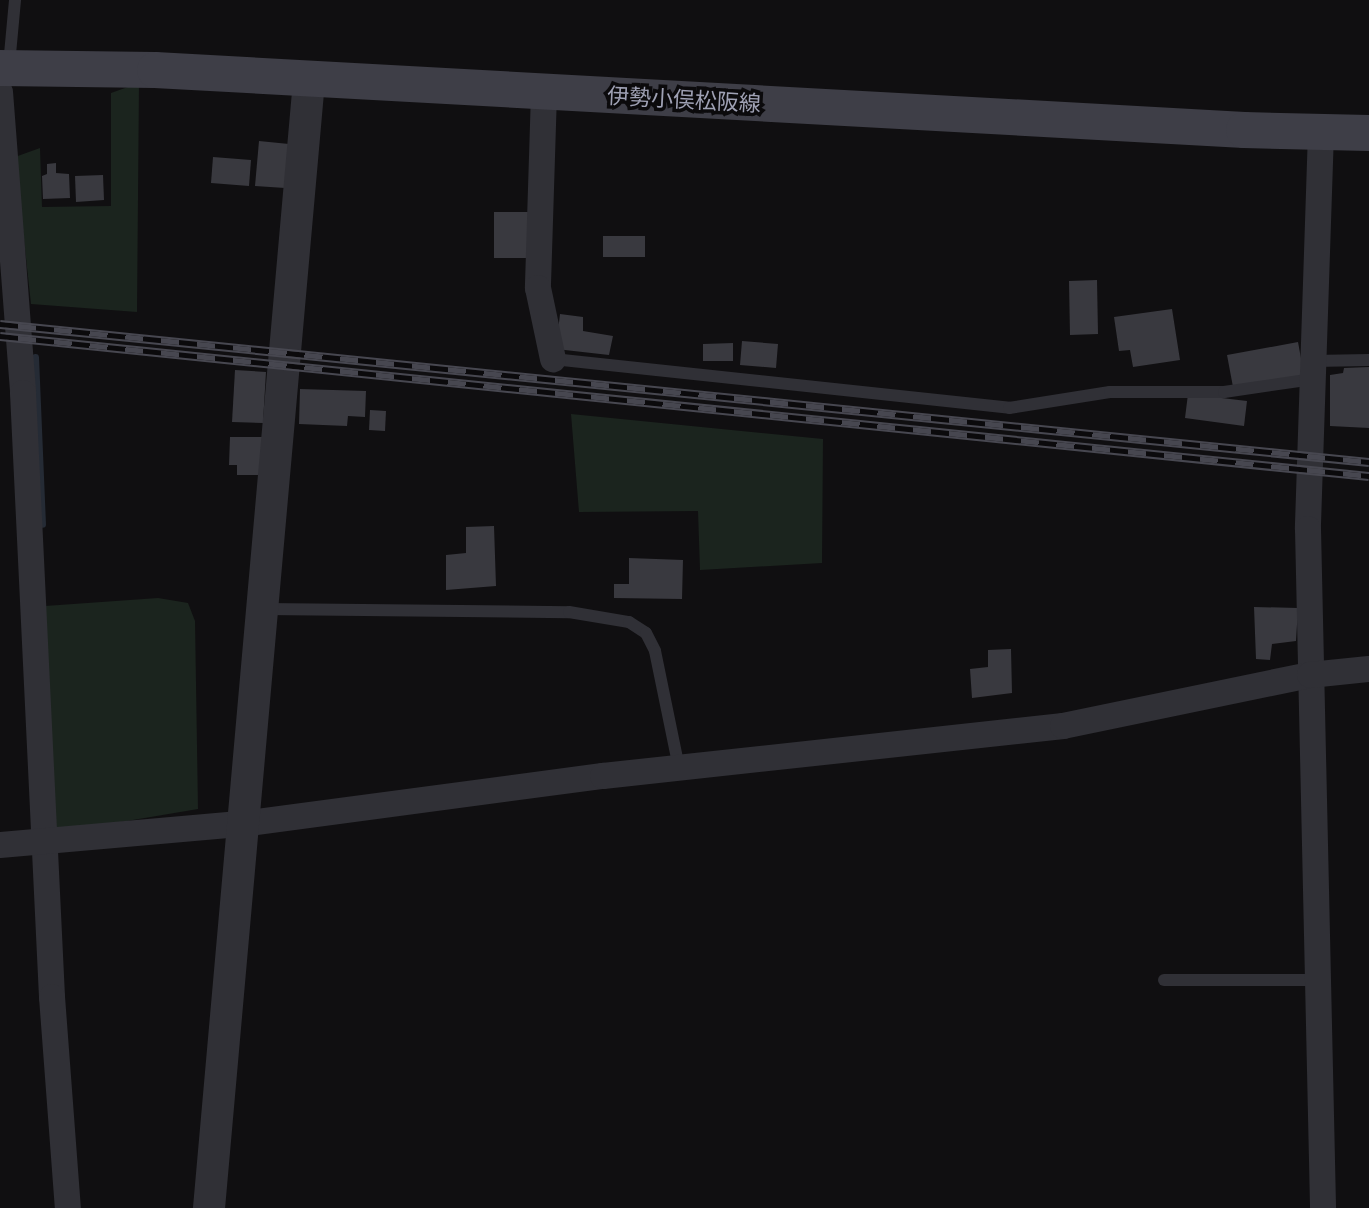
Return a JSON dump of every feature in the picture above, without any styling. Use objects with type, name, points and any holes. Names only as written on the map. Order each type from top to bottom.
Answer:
[{"type":"main road","name":"伊勢小俣松阪線","points":[[3,76],[155,70],[544,93],[1369,133]]},
{"type":"street","points":[[3,76],[12,389],[68,1208]]},
{"type":"street","points":[[209,1208],[309,80]]},
{"type":"street","points":[[544,93],[538,288],[553,359]]},
{"type":"street","points":[[1321,132],[1313,457],[1308,529],[1323,1208]]},
{"type":"street","points":[[0,845],[242,824],[679,768],[1063,726],[1310,675],[1369,669]]},
{"type":"lane","points":[[3,76],[15,0]]},
{"type":"lane","points":[[553,359],[1009,408],[1110,392],[1224,392],[1369,360]]},
{"type":"lane","points":[[263,609],[569,612],[629,622],[646,633],[655,651],[679,768]]},
{"type":"lane","points":[[1164,980],[1317,980]]},
{"type":"shaded area","points":[[139,83],[137,312],[31,304],[15,157],[40,148],[42,207],[111,206],[111,93]]},
{"type":"shaded area","points":[[571,414],[823,439],[822,563],[700,570],[698,511],[579,512]]},
{"type":"shaded area","points":[[158,598],[188,603],[195,621],[198,809],[56,833],[45,606]]},
{"type":"building","points":[[259,141],[289,144],[285,188],[255,186]]},
{"type":"building","points":[[213,157],[251,160],[249,186],[211,183]]},
{"type":"building","points":[[56,163],[56,173],[69,174],[70,198],[43,199],[42,176],[47,174],[47,164]]},
{"type":"building","points":[[103,175],[104,200],[76,202],[75,176]]},
{"type":"building","points":[[494,212],[528,212],[528,258],[494,258]]},
{"type":"building","points":[[603,236],[645,236],[645,257],[603,257]]},
{"type":"building","points":[[1097,280],[1098,334],[1070,335],[1069,281]]},
{"type":"building","points":[[1172,309],[1180,360],[1133,367],[1130,350],[1119,351],[1114,317]]},
{"type":"building","points":[[560,314],[583,317],[583,331],[613,336],[609,355],[556,349]]},
{"type":"building","points":[[742,341],[778,344],[776,368],[740,365]]},
{"type":"building","points":[[1298,342],[1304,375],[1233,387],[1227,355]]},
{"type":"building","points":[[733,343],[733,361],[703,361],[703,344]]},
{"type":"building","points":[[1369,367],[1369,428],[1330,426],[1330,375],[1343,373],[1344,368]]},
{"type":"building","points":[[235,370],[266,372],[263,423],[232,422]]},
{"type":"building","points":[[300,389],[366,391],[365,417],[348,416],[347,426],[299,424]]},
{"type":"building","points":[[1188,394],[1247,401],[1244,426],[1185,418]]},
{"type":"building","points":[[370,410],[386,411],[385,431],[369,430]]},
{"type":"building","points":[[230,437],[265,437],[264,475],[237,475],[237,465],[229,465]]},
{"type":"building","points":[[494,526],[496,586],[446,590],[446,555],[466,553],[466,527]]},
{"type":"building","points":[[629,558],[683,560],[682,599],[614,598],[614,584],[629,584]]},
{"type":"building","points":[[1254,607],[1298,608],[1296,641],[1272,644],[1270,660],[1256,659]]},
{"type":"building","points":[[1011,649],[1012,693],[972,698],[970,669],[988,667],[988,650]]},
{"type":"waterway","points":[[35,357],[42,524]]},
{"type":"railway","points":[[0,324],[1369,462]]},
{"type":"railway","points":[[0,336],[1369,476]]}]
